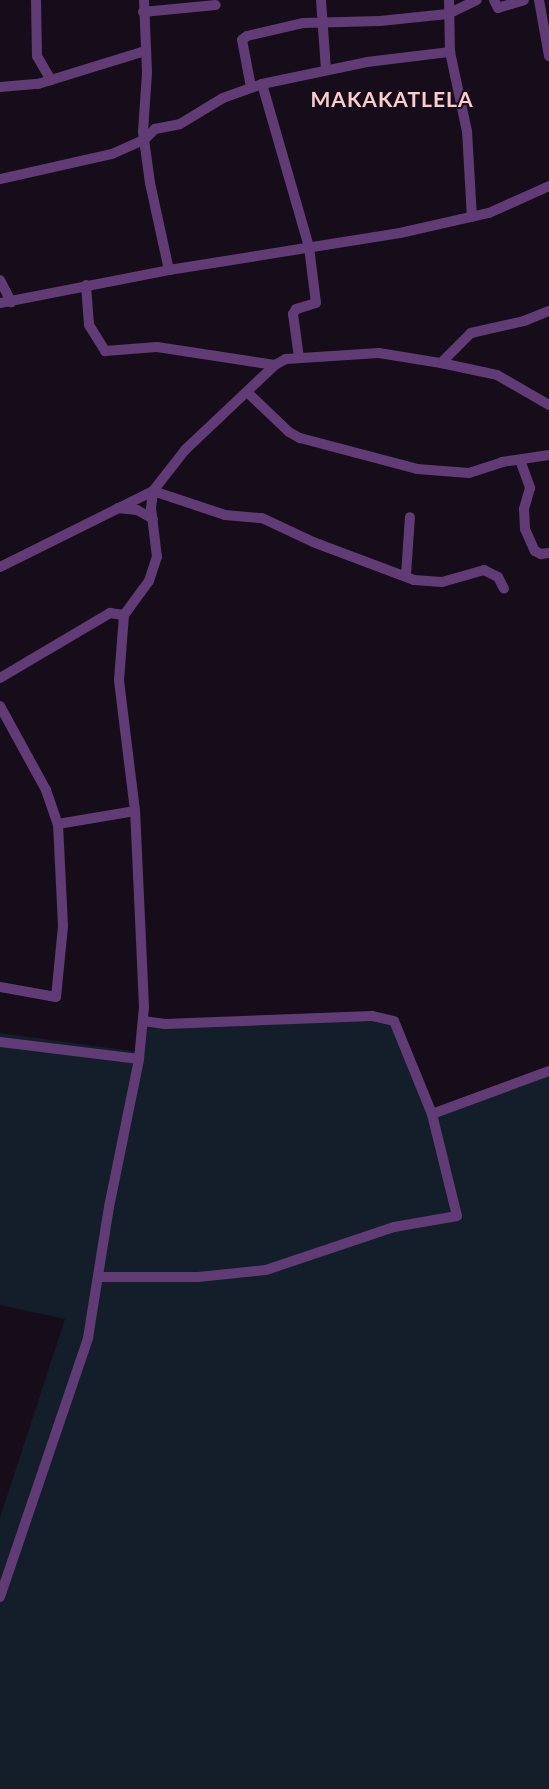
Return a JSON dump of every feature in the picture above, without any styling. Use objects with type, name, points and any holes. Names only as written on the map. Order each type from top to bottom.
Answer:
[{"type":"street","points":[[36,0],[37,56],[51,80]]},
{"type":"street","points":[[144,0],[147,73],[143,114],[144,140],[169,270]]},
{"type":"street","points":[[321,0],[320,23],[326,70]]},
{"type":"street","points":[[450,0],[448,14],[450,52],[467,131],[472,218]]},
{"type":"street","points":[[251,87],[244,38],[303,23],[380,21],[448,14],[477,0]]},
{"type":"street","points":[[494,0],[499,8],[524,0]]},
{"type":"street","points":[[539,0],[549,56]]},
{"type":"street","points":[[143,12],[216,6]]},
{"type":"street","points":[[0,87],[51,80],[145,51]]},
{"type":"street","points":[[0,179],[112,154],[144,140],[155,129],[180,124],[223,98],[251,87],[326,70],[450,52]]},
{"type":"street","points":[[262,84],[309,247],[316,303],[296,309],[293,314],[299,357]]},
{"type":"street","points":[[143,114],[165,127]]},
{"type":"street","points":[[0,280],[5,302],[169,270],[400,233],[472,218],[549,186]]},
{"type":"street","points":[[86,285],[89,325],[105,351],[157,347],[275,365]]},
{"type":"street","points":[[441,363],[469,334],[524,321],[549,311]]},
{"type":"street","points":[[0,567],[114,508],[153,491],[185,450],[275,365],[299,357],[379,353],[441,363],[497,375],[549,405]]},
{"type":"street","points":[[246,392],[293,435],[358,456],[448,473],[469,473],[502,462],[549,455]]},
{"type":"street","points":[[520,460],[530,488],[524,509],[525,529],[537,553],[549,553]]},
{"type":"street","points":[[0,1597],[82,1359],[99,1276],[109,1207],[139,1059],[143,1021],[135,811],[120,698],[124,616],[141,595],[154,570],[158,557],[153,519],[153,491]]},
{"type":"street","points":[[153,491],[225,515],[262,518],[313,542],[424,583],[442,582],[484,570],[498,577],[504,589]]},
{"type":"street","points":[[114,508],[137,510],[153,519]]},
{"type":"street","points":[[406,575],[410,517]]},
{"type":"street","points":[[0,678],[110,613],[124,616]]},
{"type":"street","points":[[0,706],[46,790],[58,824],[64,926],[56,997],[0,988]]},
{"type":"street","points":[[58,824],[135,811]]},
{"type":"street","points":[[99,1276],[198,1277],[266,1270],[394,1227],[458,1216],[432,1114],[394,1021],[388,1018],[372,1016],[166,1024],[143,1021]]},
{"type":"street","points":[[0,1042],[139,1059]]},
{"type":"street","points":[[432,1114],[549,1071]]},
{"type":"shaded area","points":[[388,1018],[432,1114],[549,1071],[549,1789],[0,1789],[0,1518],[65,1319],[0,1305],[0,1033],[139,1052],[143,1021]]},
{"type":"district","name":"MAKAKATLELA","points":[[392,99]]}]
